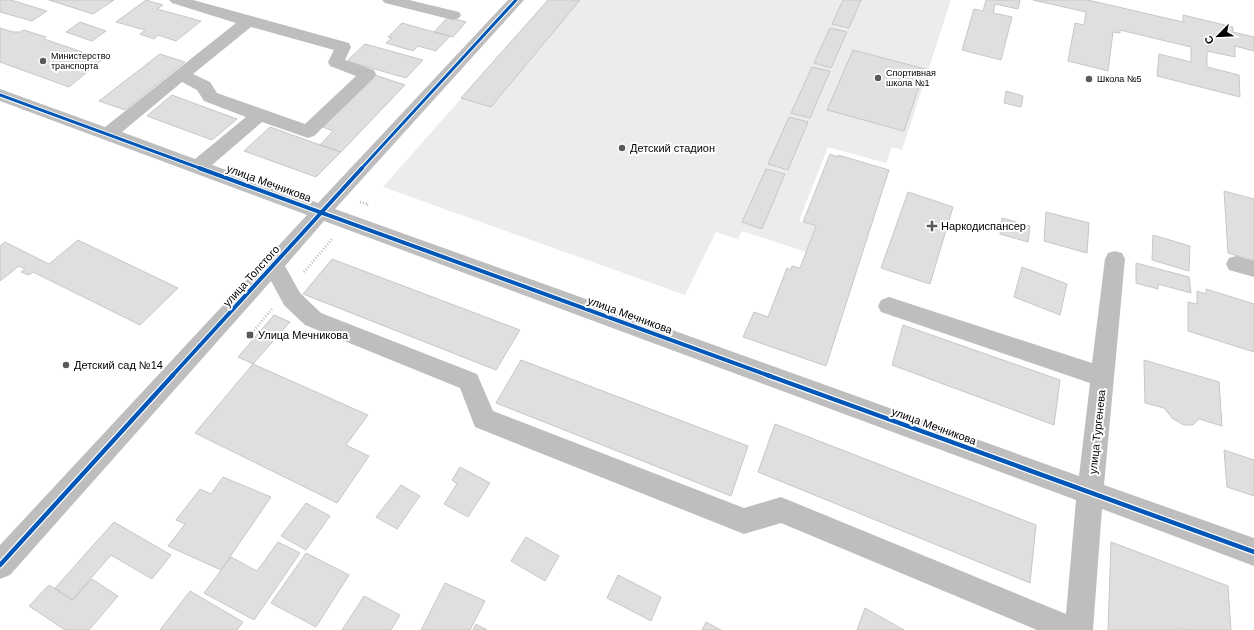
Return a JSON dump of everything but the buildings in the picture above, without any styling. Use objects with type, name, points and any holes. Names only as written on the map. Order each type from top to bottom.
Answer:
[{"type":"street","points":[[177,0],[343,47],[336,62],[368,74],[308,132],[210,96],[204,86],[181,75]]},
{"type":"street","points":[[390,0],[453,15]]},
{"type":"street","name":"улица Толстого","points":[[0,565],[273,264],[516,0]]},
{"type":"street","points":[[108,134],[248,21]]},
{"type":"street","name":"улица Мечникова","points":[[0,95],[199,166],[321,212],[1254,552]]},
{"type":"street","points":[[199,166],[259,115]]},
{"type":"street","name":"улица Тургенева","points":[[1079,630],[1090,493],[1115,259]]},
{"type":"street","points":[[273,264],[292,299],[313,319],[469,381],[484,419],[744,521],[781,510],[1071,630]]},
{"type":"street","points":[[889,306],[1103,377]]},
{"type":"shaded area","name":"Детский стадион","points":[[548,0],[951,0],[902,150],[892,147],[886,163],[828,147],[799,221],[815,227],[806,252],[742,231],[738,239],[716,232],[685,295],[383,187]]},
{"type":"cycle path","points":[[0,565],[516,0]]},
{"type":"cycle path","points":[[0,95],[1254,552]]},
{"type":"place","name":"Министерство транспорта","points":[[43,61]]},
{"type":"place","name":"Спортивная школа №1","points":[[878,78]]},
{"type":"place","name":"Школа №5","points":[[1089,79]]},
{"type":"place","name":"Детский стадион","points":[[622,148]]},
{"type":"place","name":"Наркодиспансер","points":[[932,226]]},
{"type":"place","name":"Улица Мечникова","points":[[250,335]]},
{"type":"place","name":"Детский сад №14","points":[[66,365]]}]
